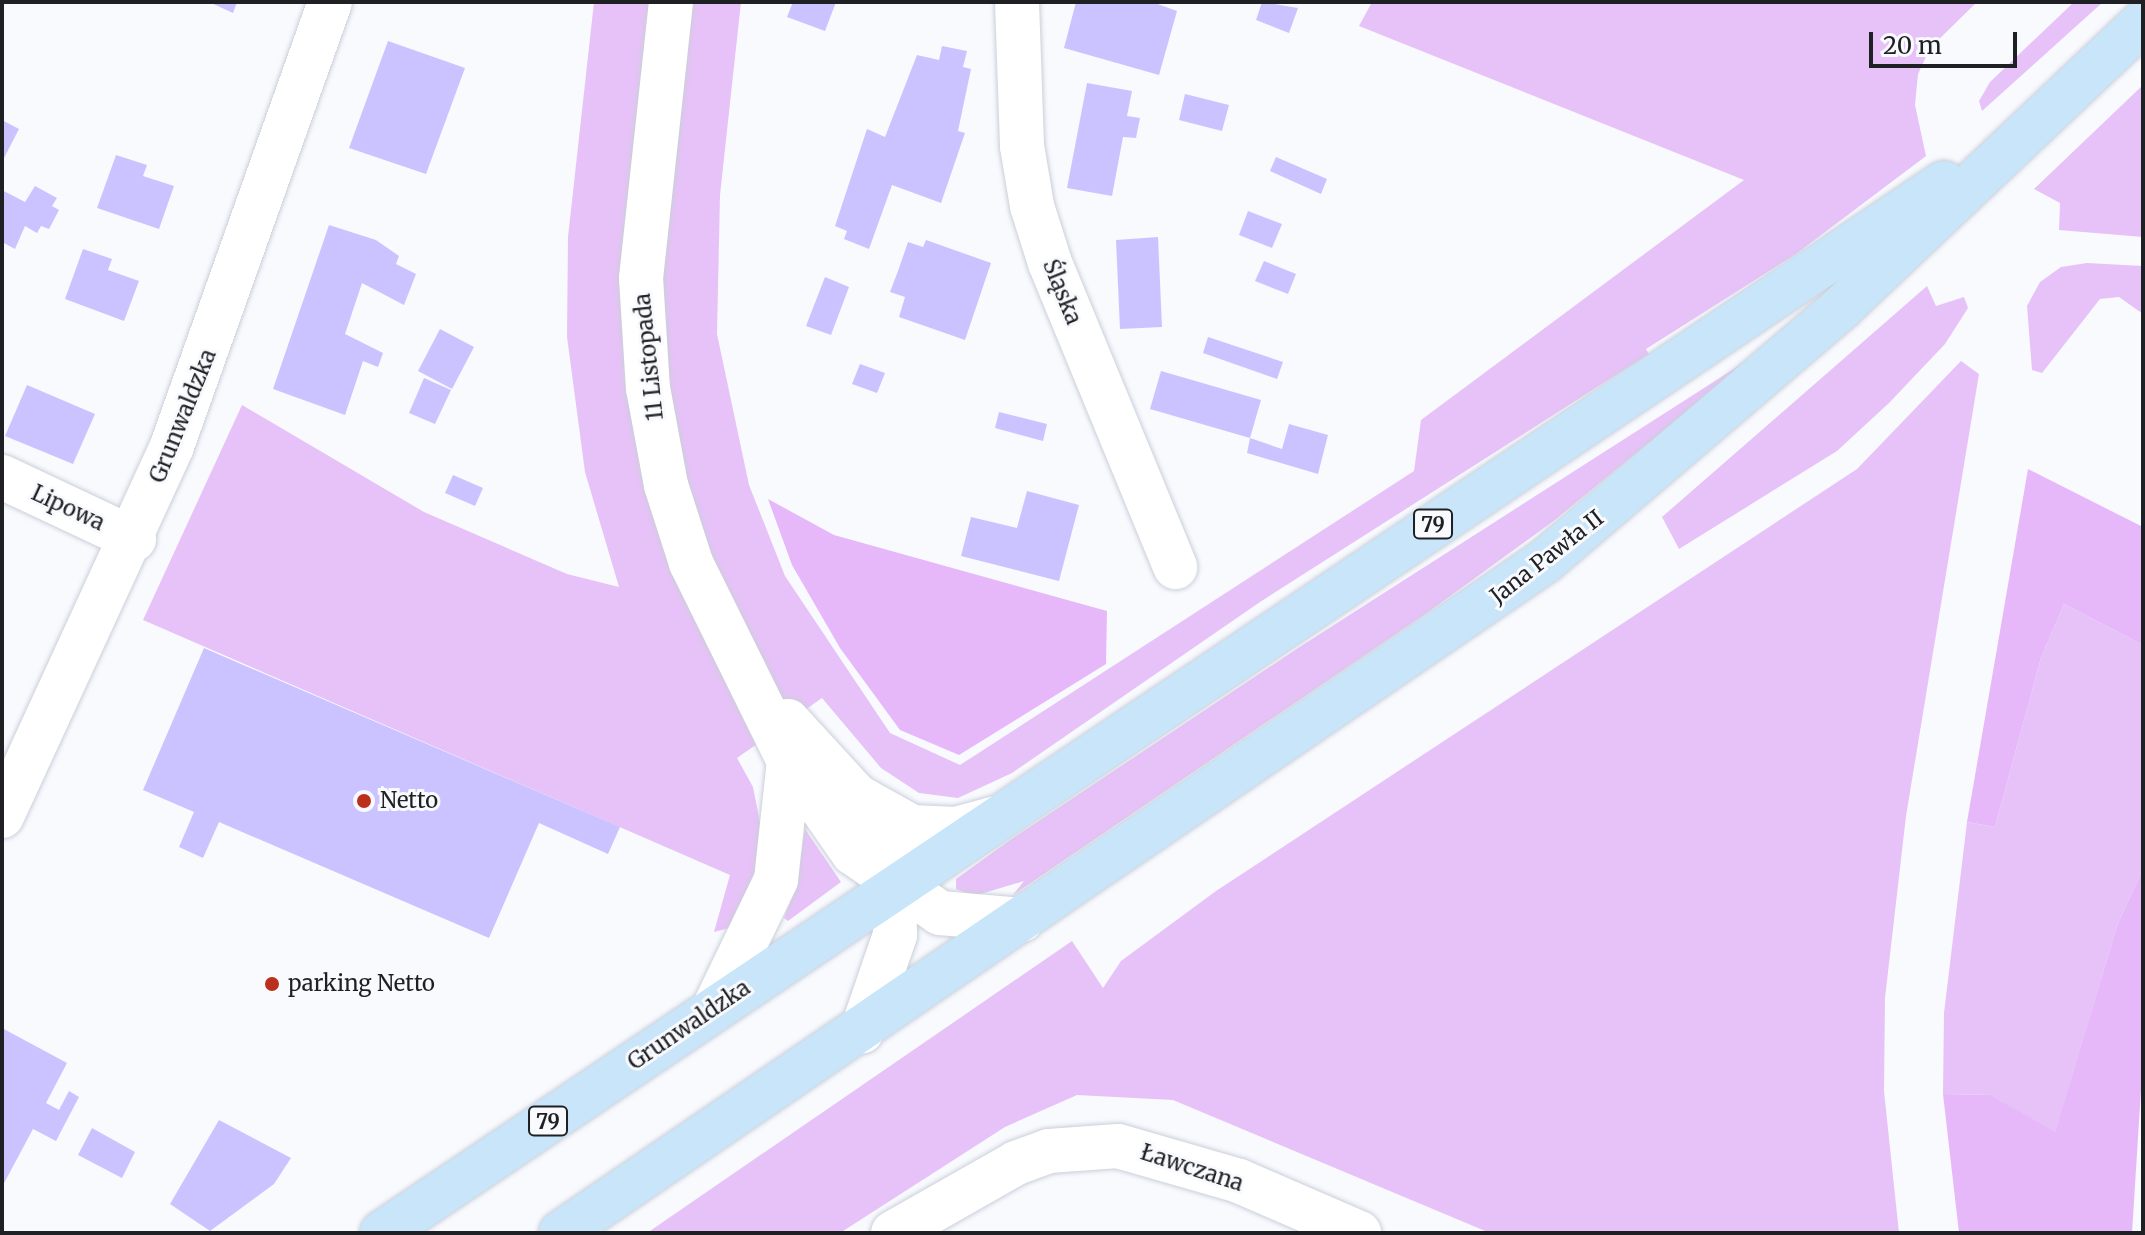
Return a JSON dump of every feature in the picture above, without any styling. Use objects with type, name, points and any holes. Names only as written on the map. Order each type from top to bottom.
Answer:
[{"type":"main road","name":"Jana Pawła II","points":[[1022,920],[1545,561],[1773,368],[2143,22]]},
{"type":"main road","name":"Jana Pawła II","points":[[996,818],[1792,288],[1869,230],[2024,134]]},
{"type":"main road","name":"Grunwaldzka","points":[[382,1233],[996,818]]},
{"type":"main road","name":"79","points":[[561,1233],[1022,920]]},
{"type":"street","name":"Grunwaldzka","points":[[2,816],[134,539],[203,368],[330,2]]},
{"type":"street","name":"11 Listopada","points":[[671,2],[644,216],[641,278],[648,388],[666,485],[691,563],[789,761],[853,853],[895,886]]},
{"type":"street","name":"Śląska","points":[[1017,2],[1022,146],[1032,206],[1050,263],[1175,567]]},
{"type":"street","name":"Lipowa","points":[[2,477],[134,539]]},
{"type":"street","name":"11 Listopada","points":[[758,693],[855,794],[893,856],[895,886]]},
{"type":"street","points":[[714,1008],[776,880],[789,761]]},
{"type":"street","name":"11 Listopada","points":[[855,794],[912,827],[956,829],[996,818]]},
{"type":"street","points":[[895,886],[940,913],[1022,920]]},
{"type":"street","points":[[862,1031],[895,935],[895,886]]},
{"type":"street","name":"Ławczana","points":[[893,1233],[1016,1163],[1049,1151],[1118,1146],[1239,1181],[1359,1233]]},
{"type":"shaded area","points":[[594,2],[741,2],[720,195],[717,334],[749,485],[785,576],[890,733],[960,765],[1414,471],[1421,420],[1744,180],[1359,26],[1372,2],[1977,2],[1930,48],[1918,74],[1915,105],[1926,156],[1796,254],[1646,349],[1649,354],[1260,602],[1012,773],[958,798],[919,793],[881,768],[822,698],[737,758],[753,787],[764,842],[760,874],[733,927],[714,932],[730,875],[143,620],[242,405],[424,512],[567,574],[619,587],[585,472],[567,337],[568,237]]},
{"type":"shaded area","points":[[2074,2],[2103,2],[1982,111],[1979,101],[1990,82]]},
{"type":"shaded area","points":[[2143,85],[2143,237],[2059,230],[2060,203],[2034,189]]},
{"type":"shaded area","points":[[2087,263],[2143,266],[2143,314],[2119,297],[2100,299],[2042,373],[2032,370],[2027,306],[2040,282],[2061,267]]},
{"type":"shaded area","points":[[1927,286],[1936,306],[1964,297],[1968,308],[1945,344],[1889,403],[1837,451],[1679,549],[1662,517]]},
{"type":"shaded area","points":[[1754,356],[1555,520],[1427,613],[1013,895],[1024,881],[974,896],[956,889],[956,879],[1010,840],[1298,648]]},
{"type":"shaded area","points":[[1961,361],[1979,374],[1906,816],[1885,998],[1884,1091],[1899,1233],[1490,1233],[1173,1100],[1077,1095],[1005,1127],[840,1233],[647,1233],[1072,941],[1103,988],[1121,961],[1216,891],[1857,469]]},
{"type":"shaded area","points":[[2028,469],[2143,527],[2143,645],[2064,604],[2041,658],[1995,827],[1967,822]]},
{"type":"shaded area","points":[[768,499],[834,535],[1107,611],[1106,664],[959,755],[900,730],[840,648],[792,565]]},
{"type":"shaded area","points":[[2064,604],[2143,645],[2143,869],[2118,923],[2055,1133],[1991,1095],[1943,1094],[1944,1013],[1967,822],[1995,827],[2041,658]]},
{"type":"shaded area","points":[[805,829],[841,882],[788,921],[784,918],[796,887]]},
{"type":"shaded area","points":[[2143,869],[2143,1058],[2132,1233],[1959,1233],[1943,1094],[1991,1095],[2055,1132],[2118,923]]},
{"type":"building","points":[[209,2],[237,2],[233,13]]},
{"type":"building","points":[[793,2],[836,2],[825,31],[787,17]]},
{"type":"building","points":[[1076,2],[1152,2],[1177,11],[1159,75],[1064,48]]},
{"type":"building","points":[[1262,2],[1298,8],[1289,33],[1256,20]]},
{"type":"building","points":[[388,41],[465,68],[426,174],[349,148]]},
{"type":"building","points":[[942,46],[967,51],[963,67],[971,69],[958,131],[965,133],[941,203],[892,185],[869,249],[844,239],[847,231],[835,226],[867,129],[885,137],[917,55],[939,60]]},
{"type":"building","points":[[1087,83],[1132,91],[1127,116],[1140,118],[1136,138],[1123,137],[1112,196],[1067,188]]},
{"type":"building","points":[[1185,94],[1229,105],[1222,131],[1179,120]]},
{"type":"building","points":[[2,120],[19,129],[2,162]]},
{"type":"building","points":[[116,155],[147,165],[143,176],[174,186],[159,229],[97,208]]},
{"type":"building","points":[[1276,157],[1327,179],[1321,194],[1270,171]]},
{"type":"building","points":[[35,186],[57,198],[52,206],[59,210],[49,229],[41,226],[37,233],[25,226],[15,249],[2,242],[2,190],[25,202]]},
{"type":"building","points":[[1248,211],[1282,224],[1272,248],[1239,235]]},
{"type":"building","points":[[329,225],[376,240],[399,256],[396,264],[416,274],[404,305],[362,283],[345,334],[383,353],[378,367],[363,361],[345,415],[273,389]]},
{"type":"building","points":[[1158,237],[1162,327],[1120,329],[1116,240]]},
{"type":"building","points":[[926,240],[991,263],[965,340],[899,317],[905,297],[890,292],[908,242],[923,247]]},
{"type":"building","points":[[83,249],[112,259],[108,270],[139,281],[124,321],[65,299]]},
{"type":"building","points":[[1264,261],[1296,274],[1288,294],[1255,281]]},
{"type":"building","points":[[825,277],[849,287],[831,335],[806,326]]},
{"type":"building","points":[[440,329],[474,347],[452,389],[418,371]]},
{"type":"building","points":[[1208,337],[1283,362],[1277,379],[1203,353]]},
{"type":"building","points":[[860,364],[885,373],[877,393],[852,384]]},
{"type":"building","points":[[1161,371],[1261,400],[1250,438],[1150,409]]},
{"type":"building","points":[[424,378],[451,390],[435,424],[409,413]]},
{"type":"building","points":[[27,385],[95,414],[73,464],[5,436]]},
{"type":"building","points":[[999,412],[1047,424],[1043,441],[995,428]]},
{"type":"building","points":[[1289,424],[1328,435],[1318,474],[1247,453],[1250,438],[1282,449]]},
{"type":"building","points":[[453,475],[483,488],[475,506],[445,493]]},
{"type":"building","points":[[1027,491],[1079,505],[1059,581],[961,556],[971,517],[1017,528]]},
{"type":"building","name":"Netto","points":[[204,648],[620,827],[608,854],[539,823],[489,938],[219,822],[203,858],[179,847],[194,812],[143,790]]},
{"type":"building","points":[[2,1028],[67,1063],[46,1103],[59,1110],[69,1091],[79,1097],[56,1141],[33,1129],[2,1187]]},
{"type":"building","points":[[219,1120],[291,1158],[274,1184],[210,1231],[170,1204]]},
{"type":"building","points":[[92,1128],[135,1152],[122,1178],[78,1155]]},
{"type":"place","name":"Netto","points":[[364,801]]},
{"type":"place","name":"parking Netto","points":[[272,984]]}]
